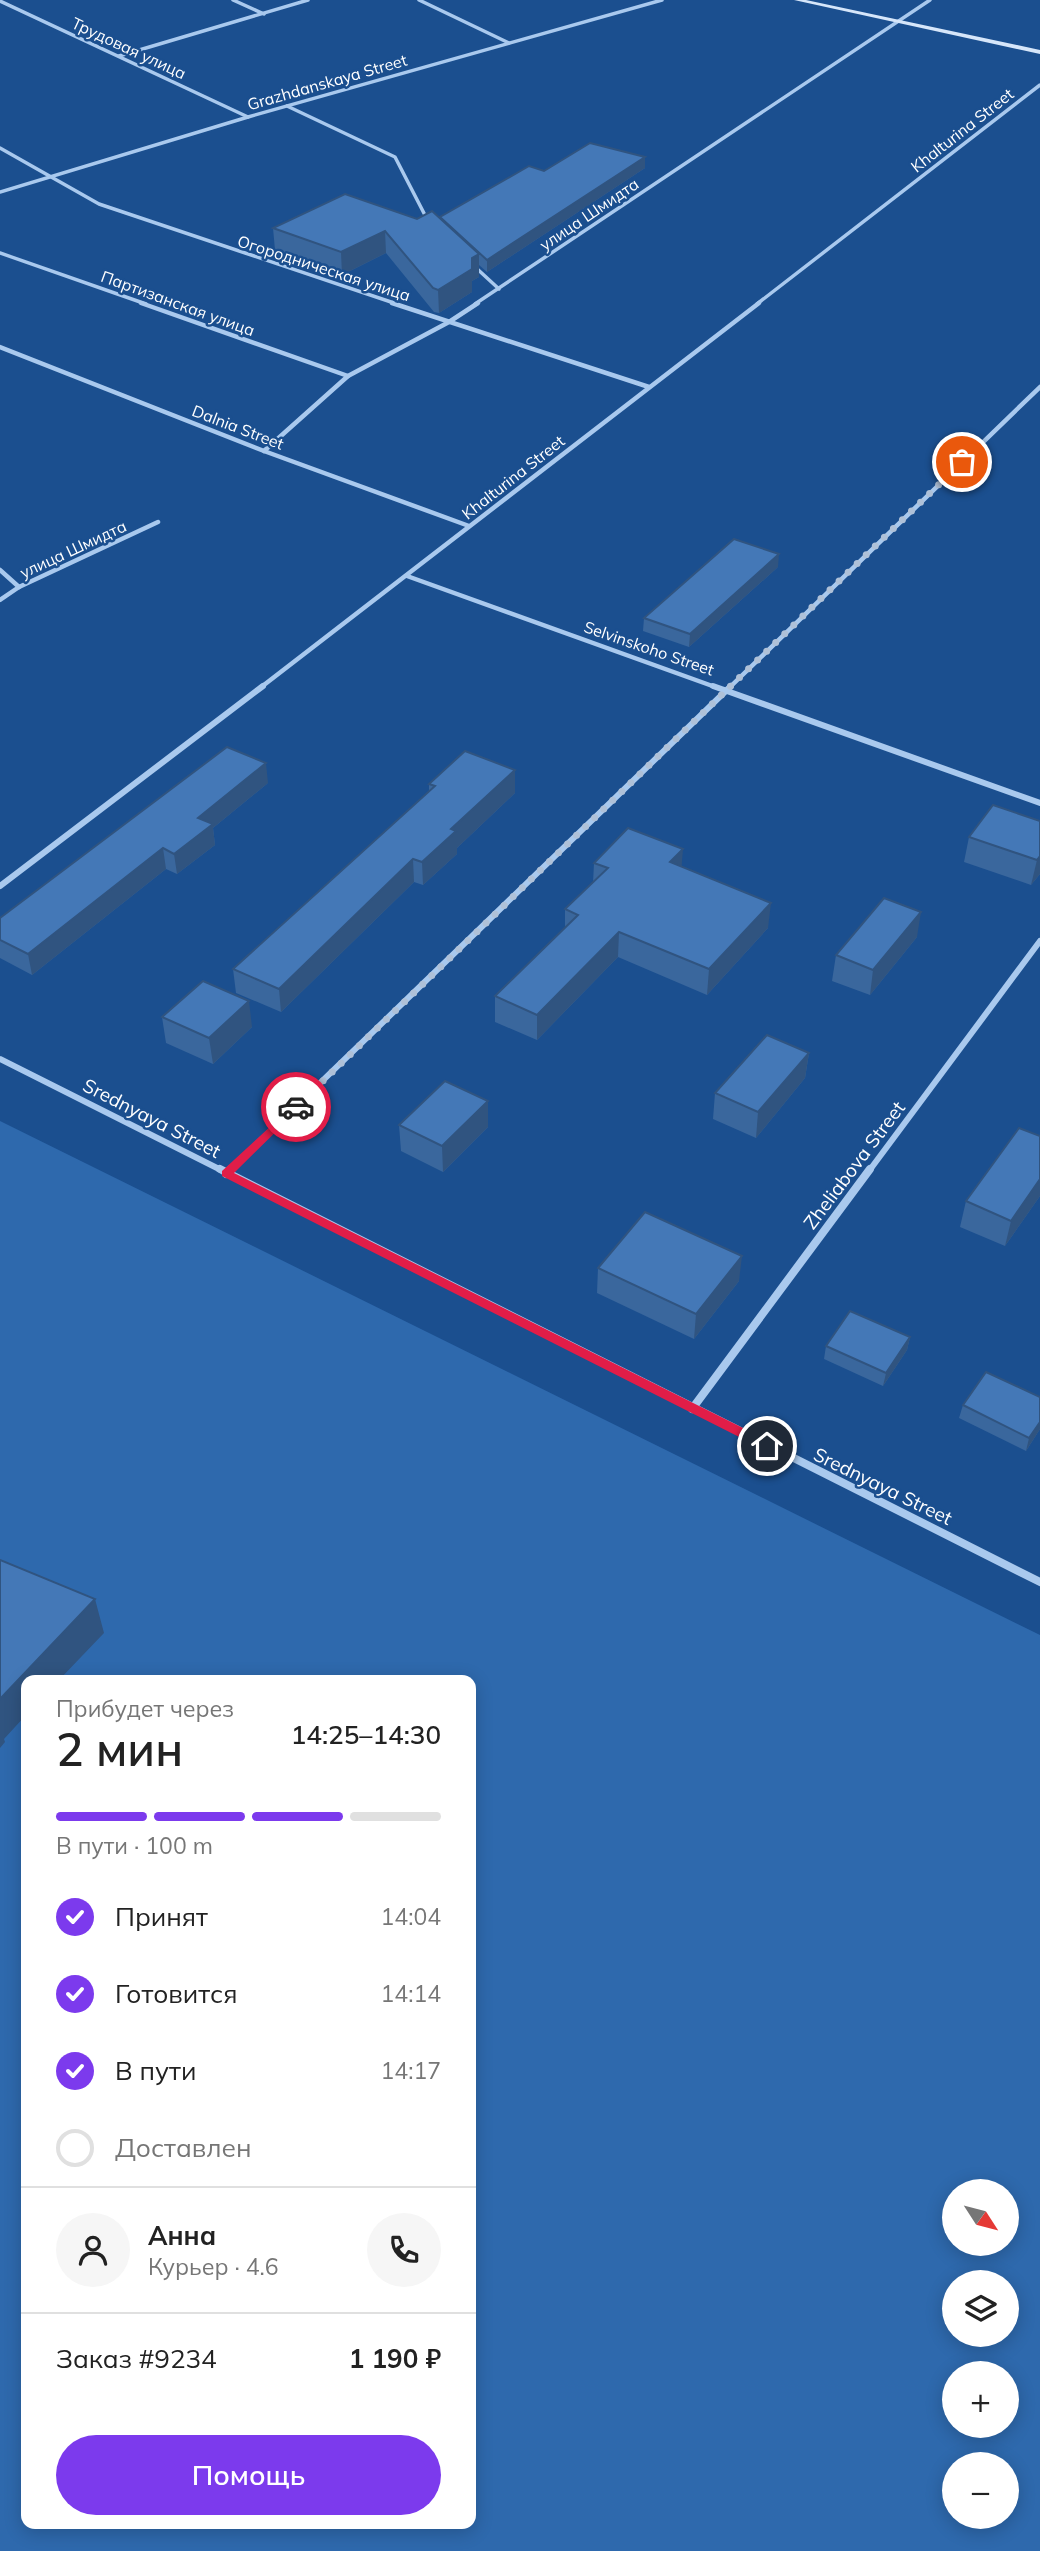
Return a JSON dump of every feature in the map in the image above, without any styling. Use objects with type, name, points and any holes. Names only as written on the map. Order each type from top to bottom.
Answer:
[{"type":"street","points":[[233,0],[264,14]]},
{"type":"street","points":[[119,56],[308,0]]},
{"type":"street","points":[[419,0],[510,43]]},
{"type":"street","name":"Grazhdanskaya Street","points":[[0,192],[248,117],[662,0]]},
{"type":"street","points":[[797,0],[1040,52]]},
{"type":"street","name":"улица Шмидта","points":[[264,451],[348,376],[449,322],[930,0]]},
{"type":"street","name":"Трудовая улица","points":[[0,1],[248,117]]},
{"type":"street","name":"Khalturina Street","points":[[0,886],[407,576],[1040,85]]},
{"type":"street","points":[[287,106],[395,157],[430,225]]},
{"type":"street","name":"Огородническая улица","points":[[0,148],[99,204],[149,223],[649,387]]},
{"type":"street","name":"Партизанская улица","points":[[0,253],[348,376]]},
{"type":"street","points":[[469,261],[499,289]]},
{"type":"street","name":"Dalnia Street","points":[[0,347],[264,451],[469,526]]},
{"type":"street","points":[[226,1174],[1040,387]]},
{"type":"street","name":"улица Шмидта","points":[[0,600],[19,587],[158,522]]},
{"type":"street","points":[[0,570],[19,587]]},
{"type":"street","name":"Selvinskoho Street","points":[[407,576],[1040,803]]},
{"type":"street","name":"Zheliabova Street","points":[[692,1409],[1040,941]]},
{"type":"street","name":"Srednyaya Street","points":[[0,1059],[1040,1582]]},
{"type":"shaded area","points":[[0,1121],[1040,1635],[1040,2551],[0,2551]]},
{"type":"building","points":[[590,143],[645,157],[487,260],[440,217],[529,166],[544,171]]},
{"type":"building","points":[[345,194],[417,219],[432,211],[479,254],[472,258],[472,269],[438,290],[433,288],[385,231],[341,252],[273,228]]},
{"type":"building","points":[[734,539],[779,554],[690,634],[644,618]]},
{"type":"building","points":[[227,747],[266,763],[198,818],[213,824],[174,854],[163,848],[28,954],[0,940],[0,918]]},
{"type":"building","points":[[465,751],[515,770],[451,829],[456,831],[422,862],[413,859],[279,989],[233,969],[435,786],[429,784]]},
{"type":"building","points":[[993,805],[1040,821],[1040,856],[1037,860],[969,837]]},
{"type":"building","points":[[628,828],[683,849],[670,862],[771,903],[709,969],[619,932],[537,1015],[495,996],[578,915],[565,909],[608,868],[594,863]]},
{"type":"building","points":[[884,898],[921,912],[873,970],[836,955]]},
{"type":"building","points":[[203,981],[249,1001],[209,1038],[162,1017]]},
{"type":"building","points":[[767,1035],[809,1053],[758,1112],[715,1093]]},
{"type":"building","points":[[445,1081],[488,1101],[442,1146],[399,1125]]},
{"type":"building","points":[[1019,1128],[1040,1136],[1040,1179],[1011,1221],[966,1201]]},
{"type":"building","points":[[645,1212],[742,1256],[696,1314],[598,1268]]},
{"type":"building","points":[[850,1311],[910,1337],[886,1373],[826,1346]]},
{"type":"building","points":[[986,1372],[1040,1397],[1040,1422],[1029,1438],[963,1405]]},
{"type":"building","points":[[0,1560],[95,1599],[0,1699]]},
{"type":"way so far","points":[[296,1107],[962,462]]},
{"type":"route","points":[[296,1107],[226,1174],[767,1446]]}]
